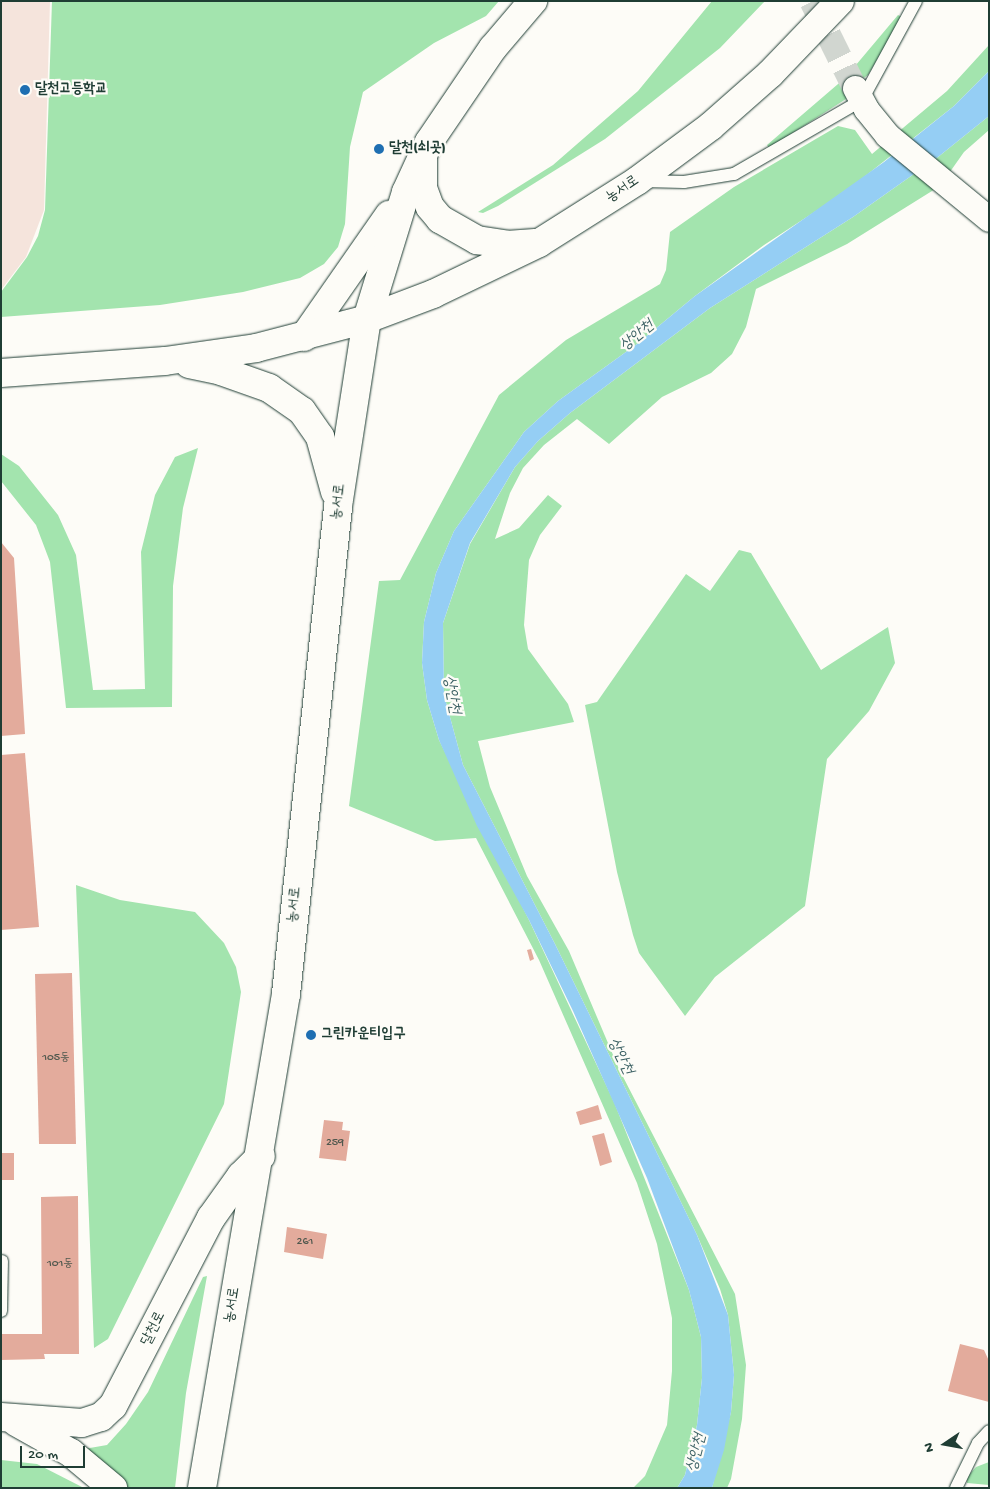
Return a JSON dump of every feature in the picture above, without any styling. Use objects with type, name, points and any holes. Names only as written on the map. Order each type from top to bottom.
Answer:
[{"type":"street","name":"농서로","points":[[202,1488],[261,1156],[286,994],[338,506],[367,319],[406,192],[424,154],[456,98],[533,1]]},
{"type":"street","name":"농서로","points":[[367,319],[433,294],[539,243],[637,182],[711,126],[770,74],[840,1]]},
{"type":"street","points":[[858,94],[887,135],[989,219]]},
{"type":"street","points":[[424,154],[420,173],[423,188],[430,207],[440,219],[478,240],[507,245],[539,243]]},
{"type":"street","points":[[304,337],[406,192]]},
{"type":"street","points":[[1,373],[165,361],[215,355],[304,337],[367,319]]},
{"type":"street","points":[[165,361],[244,379],[287,398],[302,411],[320,436],[338,506]]},
{"type":"street","name":"달천로","points":[[4,1418],[82,1423],[101,1417],[113,1406],[210,1218],[240,1176],[261,1156]]},
{"type":"street","points":[[4,1418],[72,1453],[113,1488]]},
{"type":"lane","points":[[637,182],[684,182],[734,174],[858,94],[916,1]]},
{"type":"lane","points":[[1,1311],[2,1261]]},
{"type":"lane","points":[[956,1488],[978,1443],[989,1431]]},
{"type":"shaded area","name":"달천고등학교","points":[[1,1],[50,1],[44,210],[26,257],[1,290]]},
{"type":"green space","points":[[52,1],[499,1],[486,16],[434,43],[363,92],[350,147],[345,224],[338,247],[324,264],[300,278],[243,292],[160,305],[1,317],[1,292],[27,257],[38,236],[45,210]]},
{"type":"green space","points":[[712,1],[765,1],[720,48],[605,139],[498,206],[483,213],[478,212],[553,165],[638,91]]},
{"type":"green space","points":[[898,15],[902,17],[868,75],[858,82],[846,99],[769,148],[767,145],[845,78]]},
{"type":"green space","points":[[989,45],[989,71],[954,106],[845,192],[764,245],[695,296],[637,344],[558,401],[524,432],[454,531],[436,573],[424,622],[422,663],[427,700],[439,740],[529,920],[614,1102],[689,1290],[701,1337],[702,1378],[697,1425],[685,1475],[677,1488],[633,1488],[645,1476],[667,1425],[672,1371],[672,1318],[657,1244],[637,1183],[539,960],[476,838],[435,841],[349,806],[379,581],[400,580],[499,395],[566,340],[660,284],[666,270],[670,232],[734,187],[838,126],[855,130],[872,154],[947,91]]},
{"type":"green space","points":[[989,116],[989,130],[964,152],[940,186],[847,244],[756,289],[746,327],[732,354],[711,373],[662,397],[609,444],[577,419],[544,445],[523,468],[510,493],[495,539],[519,528],[548,495],[562,506],[540,535],[529,560],[524,625],[528,649],[568,704],[574,722],[478,741],[490,787],[527,876],[569,951],[619,1069],[735,1294],[746,1365],[742,1419],[731,1479],[727,1488],[712,1488],[731,1412],[734,1375],[728,1315],[720,1289],[697,1235],[555,944],[463,765],[444,695],[443,623],[470,544],[515,467],[538,441],[570,413],[710,308],[853,217],[938,157]]},
{"type":"green space","points":[[198,448],[183,508],[173,586],[172,707],[66,708],[50,562],[36,525],[1,481],[1,454],[19,466],[58,515],[76,555],[93,690],[145,689],[141,552],[155,495],[175,457]]},
{"type":"green space","points":[[739,550],[751,553],[821,670],[888,627],[895,663],[869,711],[827,759],[805,906],[715,977],[685,1016],[639,953],[633,935],[617,872],[585,705],[597,702],[686,574],[710,591]]},
{"type":"green space","points":[[76,885],[120,900],[195,912],[224,943],[236,967],[241,992],[224,1104],[108,1339],[94,1348]]},
{"type":"green space","points":[[207,1276],[186,1393],[175,1488],[127,1488],[84,1449],[107,1445],[126,1424],[148,1392],[203,1277]]},
{"type":"green space","points":[[1,1460],[37,1464],[84,1488],[1,1488]]},
{"type":"green space","points":[[989,1462],[989,1485],[967,1483],[967,1477],[976,1467]]},
{"type":"water","name":"상안천","points":[[989,71],[989,116],[938,157],[853,217],[710,308],[570,413],[538,441],[515,467],[470,543],[443,623],[444,695],[463,765],[555,944],[697,1235],[728,1315],[734,1375],[731,1412],[724,1450],[712,1488],[677,1488],[685,1475],[697,1425],[702,1378],[701,1337],[689,1290],[647,1178],[573,1011],[529,920],[477,826],[439,740],[427,700],[422,663],[424,622],[436,573],[454,531],[524,432],[558,401],[637,344],[695,296],[884,162],[954,106]]},
{"type":"building","points":[[1,542],[14,558],[25,734],[1,736]]},
{"type":"building","points":[[25,753],[39,927],[1,930],[1,755]]},
{"type":"building","points":[[531,949],[534,959],[530,961],[527,950]]},
{"type":"building","points":[[72,973],[76,1144],[39,1144],[35,974]]},
{"type":"building","points":[[598,1105],[602,1119],[580,1125],[576,1112]]},
{"type":"building","points":[[324,1120],[343,1122],[342,1130],[350,1131],[346,1161],[319,1158]]},
{"type":"building","points":[[604,1133],[612,1162],[600,1166],[592,1136]]},
{"type":"building","points":[[1,1153],[14,1153],[14,1180],[1,1180]]},
{"type":"building","points":[[78,1196],[79,1354],[44,1354],[45,1359],[1,1360],[1,1334],[42,1334],[41,1197]]},
{"type":"building","points":[[287,1227],[327,1234],[323,1259],[284,1252]]},
{"type":"building","points":[[960,1344],[984,1350],[989,1361],[989,1402],[948,1391]]},
{"type":"tunnel","points":[[812,1],[855,88]]},
{"type":"place","name":"달천고등학교","points":[[25,90]]},
{"type":"place","name":"달천(쇠곳)","points":[[379,149]]},
{"type":"place","name":"그린카운티입구","points":[[311,1035]]}]
